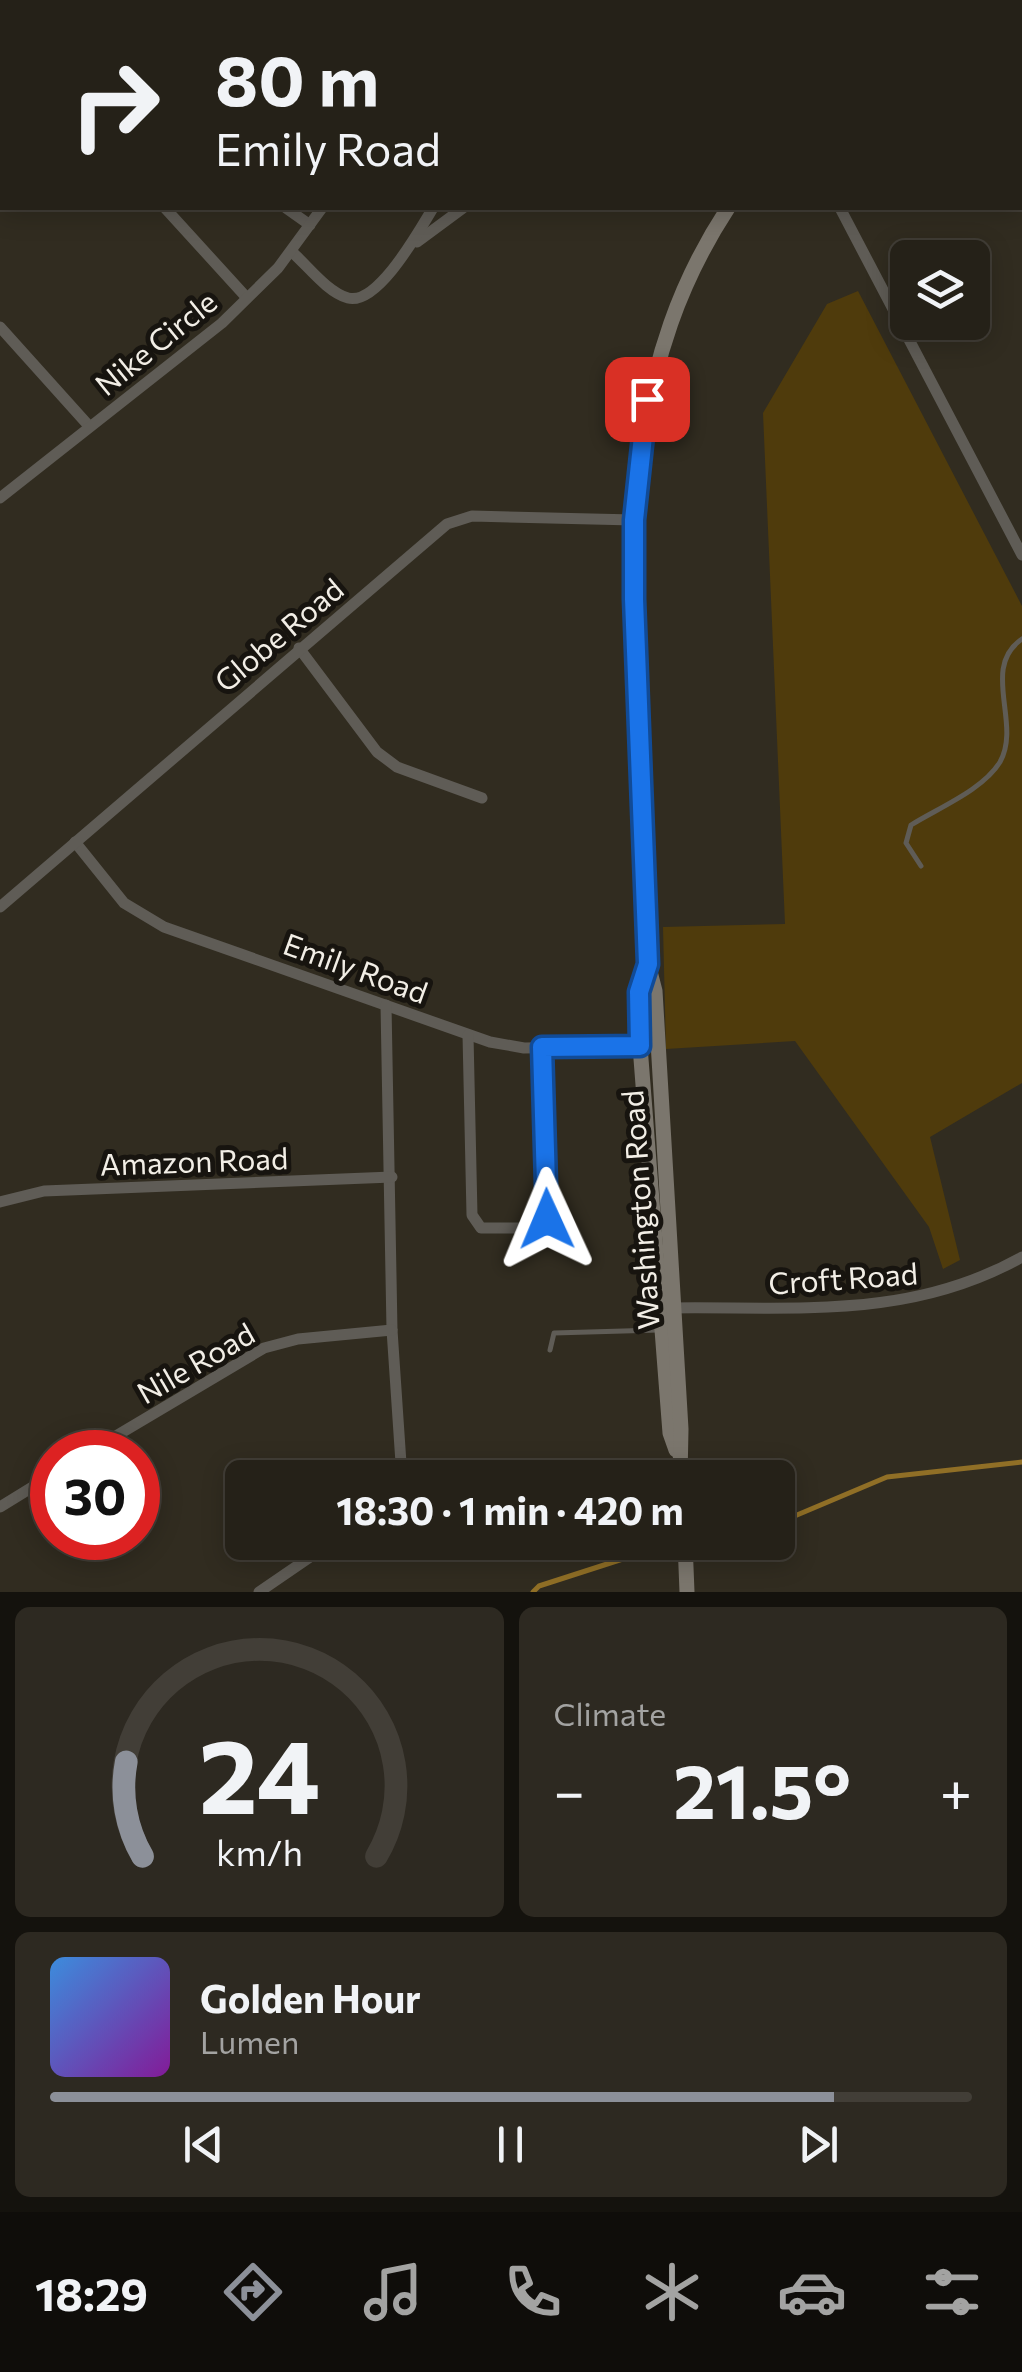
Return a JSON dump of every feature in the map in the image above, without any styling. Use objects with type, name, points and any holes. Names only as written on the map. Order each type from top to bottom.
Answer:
[{"type":"main road","name":"Washington Road","points":[[678,1460],[681,1429],[666,1308],[648,1046],[655,991],[648,964],[634,520],[652,379],[682,293],[727,210]]},
{"type":"main road","name":"Washington Road","points":[[666,1308],[661,1330],[670,1433],[678,1454]]},
{"type":"main road","points":[[686,1560],[687,1592]]},
{"type":"street","points":[[167,210],[247,298]]},
{"type":"street","points":[[289,210],[310,224]]},
{"type":"street","name":"Nike Circle","points":[[0,498],[196,347],[292,252],[320,210]]},
{"type":"street","points":[[292,252],[329,286],[356,298],[374,290],[409,248],[432,210]]},
{"type":"street","points":[[409,248],[460,210]]},
{"type":"street","points":[[841,210],[1022,555]]},
{"type":"street","points":[[0,327],[90,426]]},
{"type":"street","name":"Globe Road","points":[[0,907],[299,648],[457,519],[472,516],[634,520]]},
{"type":"street","points":[[299,648],[377,752],[397,767],[482,798]]},
{"type":"street","name":"Emily Road","points":[[75,842],[110,889],[141,915],[468,1035],[513,1048],[648,1046]]},
{"type":"street","points":[[386,1005],[392,1330],[401,1460]]},
{"type":"street","points":[[468,1035],[472,1215],[481,1228],[536,1228],[547,1219],[542,1047]]},
{"type":"street","name":"Amazon Road","points":[[0,1202],[44,1191],[392,1177]]},
{"type":"street","name":"Croft Road","points":[[666,1308],[752,1309],[903,1302],[956,1288],[1022,1257]]},
{"type":"street","name":"Nile Road","points":[[126,1430],[264,1348],[298,1339],[392,1330]]},
{"type":"street","points":[[0,1507],[30,1489]]},
{"type":"street","points":[[259,1592],[306,1560]]},
{"type":"lane","points":[[921,866],[906,843],[911,825],[968,790],[999,764],[1009,740],[1003,663],[1012,646],[1022,639]]},
{"type":"lane","points":[[550,1350],[554,1333],[661,1330]]},
{"type":"shaded area","points":[[858,291],[1022,606],[1022,1083],[930,1137],[960,1260],[943,1269],[929,1227],[795,1041],[666,1049],[663,927],[785,924],[763,413],[827,304]]},
{"type":"waterway","points":[[795,1516],[887,1477],[1022,1462]]},
{"type":"waterway","points":[[533,1592],[539,1586],[620,1560]]},
{"type":"route","points":[[547,1219],[542,1047],[640,1046],[640,981],[648,964],[634,520],[647,399]]}]
